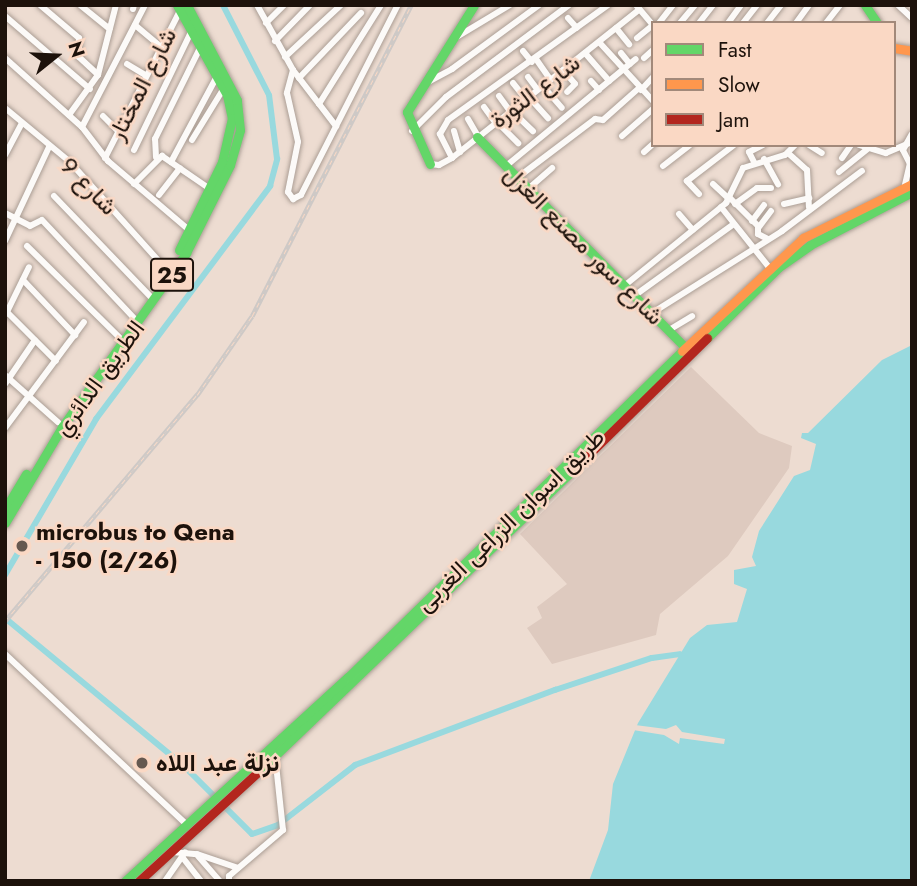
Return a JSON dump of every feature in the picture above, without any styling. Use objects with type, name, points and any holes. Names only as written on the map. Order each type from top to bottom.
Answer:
[{"type":"main road","points":[[430,163],[410,126],[408,109],[474,5]]},
{"type":"main road","points":[[865,5],[876,21]]},
{"type":"main road","name":"الطريق الدائري","points":[[5,523],[9,507],[58,422],[150,296],[191,231],[211,190],[232,125],[224,88],[191,30],[182,7]]},
{"type":"main road","name":"الطريق الدائري","points":[[18,492],[193,242],[237,144],[237,100],[182,7]]},
{"type":"main road","name":"شارع سور مصنع الغزل","points":[[477,137],[689,351]]},
{"type":"main road","name":"طريق اسوان الزراعى الغربى","points":[[689,351],[768,266],[793,250],[908,190]]},
{"type":"main road","name":"طريق اسوان الزراعى الغربى","points":[[139,881],[355,684],[793,250]]},
{"type":"main road","name":"طريق اسوان الزراعى الغربى","points":[[125,881],[230,782],[348,677],[595,444]]},
{"type":"main road","points":[[348,677],[355,684]]},
{"type":"street","points":[[40,5],[79,38],[79,57],[98,75]]},
{"type":"street","points":[[80,5],[110,29]]},
{"type":"street","points":[[69,115],[98,75],[116,5]]},
{"type":"street","points":[[82,127],[145,5]]},
{"type":"street","points":[[257,5],[293,70],[336,126]]},
{"type":"street","points":[[266,23],[284,5]]},
{"type":"street","points":[[275,41],[310,5]]},
{"type":"street","points":[[285,57],[341,5]]},
{"type":"street","points":[[319,104],[382,5]]},
{"type":"street","points":[[293,70],[287,93],[298,152],[288,192],[293,199],[301,195],[398,5]]},
{"type":"street","points":[[454,39],[510,5]]},
{"type":"street","points":[[423,85],[452,69],[539,5]]},
{"type":"street","points":[[410,126],[569,5]]},
{"type":"street","points":[[661,21],[673,5]]},
{"type":"street","points":[[682,21],[695,5]]},
{"type":"street","points":[[701,21],[713,5]]},
{"type":"street","points":[[729,21],[741,5]]},
{"type":"street","points":[[745,21],[757,5]]},
{"type":"street","points":[[769,21],[781,5]]},
{"type":"street","points":[[797,21],[809,5]]},
{"type":"street","points":[[828,21],[840,5]]},
{"type":"street","points":[[452,158],[441,136],[442,127],[606,6]]},
{"type":"street","points":[[899,6],[912,18]]},
{"type":"street","name":"شارع المختار","points":[[104,158],[182,7]]},
{"type":"street","points":[[639,7],[651,22]]},
{"type":"street","name":"شارع الثورة","points":[[430,163],[439,165],[452,158],[495,120],[577,60],[639,7]]},
{"type":"street","points":[[299,78],[361,13]]},
{"type":"street","points":[[5,16],[90,89]]},
{"type":"street","points":[[568,18],[577,29]]},
{"type":"street","points":[[135,25],[160,46]]},
{"type":"street","points":[[637,38],[651,27]]},
{"type":"street","points":[[616,28],[629,44]]},
{"type":"street","points":[[134,150],[191,30]]},
{"type":"street","points":[[598,42],[621,71],[651,99]]},
{"type":"street","points":[[134,184],[156,157],[155,139],[201,46]]},
{"type":"street","points":[[523,51],[550,79]]},
{"type":"street","points":[[506,166],[621,71],[651,51]]},
{"type":"street","points":[[585,53],[609,81]]},
{"type":"street","points":[[621,53],[636,60]]},
{"type":"street","points":[[5,58],[82,127],[104,158],[191,231]]},
{"type":"street","points":[[577,60],[583,66]]},
{"type":"street","points":[[127,64],[145,75]]},
{"type":"street","points":[[563,70],[575,84],[567,92]]},
{"type":"street","points":[[171,162],[217,76]]},
{"type":"street","points":[[528,78],[562,108]]},
{"type":"street","points":[[517,178],[595,119],[605,119],[651,79]]},
{"type":"street","points":[[591,81],[599,90]]},
{"type":"street","points":[[513,83],[548,118]]},
{"type":"street","points":[[192,140],[224,88]]},
{"type":"street","points":[[499,96],[533,131]]},
{"type":"street","points":[[484,107],[518,143]]},
{"type":"street","name":"شارع 9","points":[[5,108],[70,162],[167,270]]},
{"type":"street","points":[[622,136],[651,111]]},
{"type":"street","points":[[103,116],[117,130]]},
{"type":"street","points":[[468,119],[477,137]]},
{"type":"street","points":[[5,155],[22,123]]},
{"type":"street","points":[[454,131],[460,152]]},
{"type":"street","points":[[908,190],[911,165],[908,143],[912,134]]},
{"type":"street","points":[[863,147],[886,153],[908,143]]},
{"type":"street","points":[[644,152],[651,146]]},
{"type":"street","points":[[5,241],[49,147]]},
{"type":"street","points":[[663,166],[687,147]]},
{"type":"street","points":[[699,194],[687,181],[731,147]]},
{"type":"street","points":[[754,162],[749,152],[759,147]]},
{"type":"street","points":[[624,286],[721,207],[729,198],[736,177],[754,162],[788,153],[793,147]]},
{"type":"street","points":[[812,147],[822,153]]},
{"type":"street","points":[[842,158],[850,147]]},
{"type":"street","points":[[839,172],[867,149]]},
{"type":"street","points":[[788,153],[807,170],[809,207]]},
{"type":"street","points":[[156,157],[171,162],[211,190]]},
{"type":"street","points":[[764,159],[778,184]]},
{"type":"street","points":[[159,195],[180,168]]},
{"type":"street","points":[[528,189],[552,168]]},
{"type":"street","points":[[652,313],[768,239],[860,172],[865,180]]},
{"type":"street","points":[[713,184],[759,227]]},
{"type":"street","points":[[736,204],[757,188],[771,188]]},
{"type":"street","points":[[54,196],[150,296]]},
{"type":"street","points":[[784,204],[809,198]]},
{"type":"street","points":[[752,221],[764,205]]},
{"type":"street","points":[[721,207],[768,266]]},
{"type":"street","points":[[768,239],[758,234],[759,227],[771,211]]},
{"type":"street","points":[[5,213],[32,226],[42,220],[134,318]]},
{"type":"street","points":[[679,214],[693,230]]},
{"type":"street","points":[[634,296],[734,224]]},
{"type":"street","points":[[27,246],[120,338]]},
{"type":"street","points":[[29,267],[6,314],[56,360]]},
{"type":"street","points":[[23,280],[75,335]]},
{"type":"street","points":[[668,330],[692,316]]},
{"type":"street","points":[[5,428],[84,322]]},
{"type":"street","points":[[35,340],[7,379],[58,422]]},
{"type":"street","points":[[5,486],[18,492]]},
{"type":"street","points":[[5,654],[186,824]]},
{"type":"street","points":[[228,880],[237,868],[280,834],[284,823],[275,755]]},
{"type":"street","points":[[172,852],[184,855],[197,853],[237,868]]},
{"type":"street","points":[[197,853],[220,881]]},
{"type":"street","points":[[170,879],[184,855]]},
{"type":"street","points":[[184,855],[199,880]]},
{"type":"shaded area","points":[[691,367],[759,433],[792,446],[789,468],[728,556],[660,614],[656,635],[552,664],[527,628],[542,618],[537,607],[567,584],[520,534]]},
{"type":"water","points":[[912,345],[912,881],[589,881],[608,830],[613,784],[638,723],[690,638],[707,625],[737,622],[747,589],[734,584],[734,570],[756,566],[752,557],[759,531],[794,476],[810,470],[816,444],[801,438],[802,433],[808,433],[882,360]]},
{"type":"pier","points":[[635,725],[666,729],[676,725],[682,732],[725,739],[724,744],[680,738],[679,744],[664,735],[633,730]]},
{"type":"waterway","points":[[5,575],[96,419],[270,186],[277,159],[269,95],[223,5]]},
{"type":"waterway","points":[[5,618],[184,766],[252,834],[278,825],[355,765],[555,690],[652,658],[680,654]]},
{"type":"railway","points":[[5,621],[197,395],[252,316],[411,5]]},
{"type":"traffic: fast","points":[[177,5],[227,95],[232,118],[222,162],[179,250]]},
{"type":"traffic: fast","points":[[5,523],[62,427],[186,253],[230,165],[240,130],[237,100],[187,5]]},
{"type":"traffic: fast","points":[[430,164],[407,112],[474,5]]},
{"type":"traffic: fast","points":[[865,5],[876,21]]},
{"type":"traffic: fast","points":[[477,137],[690,352]]},
{"type":"traffic: fast","points":[[707,338],[779,267],[810,245],[912,192]]},
{"type":"traffic: fast","points":[[125,881],[348,677],[682,351]]},
{"type":"traffic: fast","points":[[258,772],[583,460]]},
{"type":"traffic: fast","points":[[5,509],[26,474]]},
{"type":"traffic: slow","points":[[896,48],[912,51]]},
{"type":"traffic: slow","points":[[682,351],[803,238],[912,184]]},
{"type":"traffic: jam","points":[[583,460],[707,338]]},
{"type":"traffic: jam","points":[[139,881],[258,772]]},
{"type":"place","name":"microbus to Qena - 150 (2/26)","points":[[22,546]]},
{"type":"place","name":"نزلة عبد اللاه","points":[[142,763]]}]
